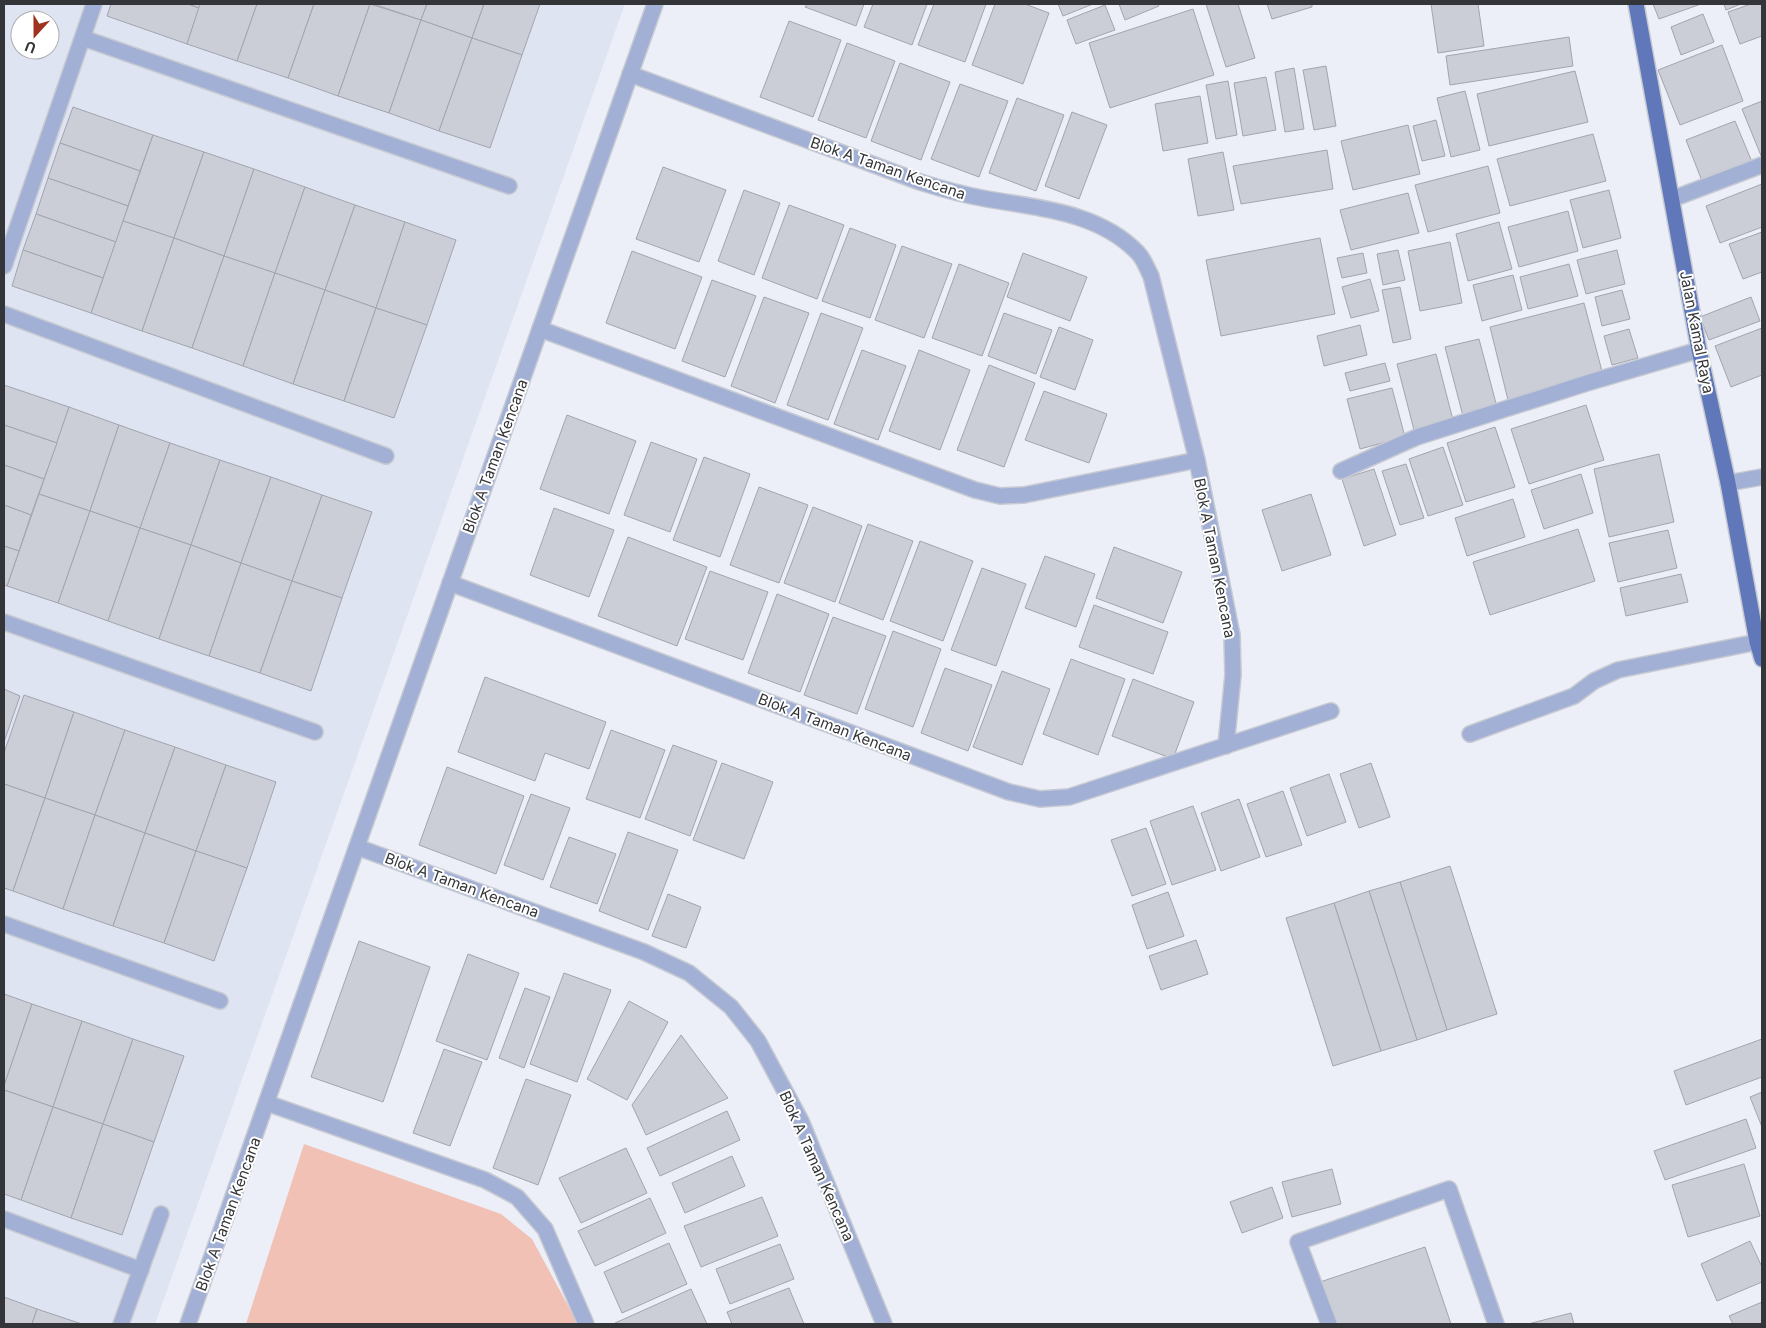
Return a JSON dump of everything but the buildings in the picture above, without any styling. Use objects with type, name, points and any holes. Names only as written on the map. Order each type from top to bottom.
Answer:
[{"type":"main road","name":"Jalan Kamal Raya","points":[[1636,4],[1699,350],[1728,483],[1762,659]]},
{"type":"street","points":[[4,266],[94,4]]},
{"type":"street","name":"Blok A Taman Kencana","points":[[188,1324],[655,4]]},
{"type":"street","points":[[83,38],[509,186]]},
{"type":"street","name":"Blok A Taman Kencana","points":[[630,74],[954,193],[1051,209],[1089,222],[1118,235],[1140,254],[1151,276],[1197,460],[1232,635],[1233,674],[1226,746]]},
{"type":"street","points":[[1672,199],[1762,165]]},
{"type":"street","points":[[4,314],[386,456]]},
{"type":"street","name":"Blok A Taman Kencana","points":[[540,329],[975,490],[1000,496],[1024,495],[1197,460]]},
{"type":"street","points":[[1341,471],[1417,437],[1699,350]]},
{"type":"street","points":[[1728,483],[1762,478]]},
{"type":"street","name":"Blok A Taman Kencana","points":[[450,583],[1017,794],[1040,799],[1070,797],[1330,711]]},
{"type":"street","points":[[4,622],[315,732]]},
{"type":"street","points":[[1470,734],[1574,696],[1594,681],[1618,670],[1758,642]]},
{"type":"street","name":"Blok A Taman Kencana","points":[[357,847],[644,952],[689,973],[731,1007],[758,1041],[801,1121],[884,1324]]},
{"type":"street","points":[[4,924],[220,1001]]},
{"type":"street","points":[[267,1103],[485,1180],[517,1197],[544,1229],[586,1324]]},
{"type":"street","points":[[1328,1324],[1298,1242],[1449,1189],[1496,1324]]},
{"type":"street","points":[[121,1324],[161,1214]]},
{"type":"street","points":[[4,1219],[141,1270]]},
{"type":"shaded area","points":[[4,4],[625,4],[155,1324],[4,1324]]},
{"type":"shaded area","points":[[304,1144],[501,1214],[532,1239],[578,1324],[246,1324]]}]
